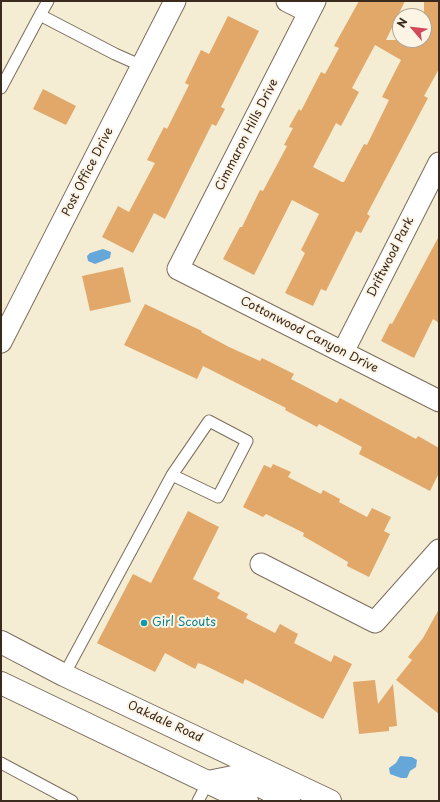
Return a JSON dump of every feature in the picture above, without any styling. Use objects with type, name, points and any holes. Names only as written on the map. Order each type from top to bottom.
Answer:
[{"type":"main road","name":"Oakdale Road","points":[[1,642],[64,675],[330,801]]},
{"type":"main road","points":[[1,683],[203,792],[247,801]]},
{"type":"main road","points":[[203,792],[233,777],[252,782],[288,801]]},
{"type":"street","name":"Post Office Drive","points":[[1,342],[175,1]]},
{"type":"street","points":[[287,1],[312,6]]},
{"type":"street","name":"Cimmaron Hills Drive","points":[[178,269],[312,6]]},
{"type":"street","name":"Driftwood Park","points":[[343,352],[439,163]]},
{"type":"street","name":"Cottonwood Canyon Drive","points":[[178,269],[439,401]]},
{"type":"street","points":[[261,564],[375,622],[439,550]]},
{"type":"lane","points":[[1,88],[48,1]]},
{"type":"lane","points":[[40,15],[115,54],[142,66]]},
{"type":"lane","points":[[64,675],[172,475],[210,421],[247,441],[218,497],[172,475]]},
{"type":"lane","points":[[1,763],[72,801]]},
{"type":"water","points":[[103,249],[111,252],[110,258],[95,264],[88,261],[87,256],[90,253]]},
{"type":"water","points":[[400,756],[412,757],[417,760],[416,767],[410,771],[407,778],[401,778],[390,774],[389,768],[396,763]]},
{"type":"building","points":[[359,1],[405,1],[402,8],[392,8],[392,28],[386,40],[392,40],[392,48],[432,48],[432,8],[424,8],[424,1],[439,1],[439,69],[424,96],[428,98],[367,214],[370,216],[361,233],[356,231],[326,291],[321,289],[313,306],[285,293],[305,253],[301,250],[319,214],[292,200],[254,275],[223,259],[240,227],[242,227],[260,190],[263,191],[287,146],[284,145],[293,128],[289,127],[299,109],[301,111],[321,72],[325,74],[339,48],[334,46]],"holes":[[[375,45],[401,60],[382,97],[389,100],[367,145],[364,144],[344,182],[313,167],[336,123],[341,126],[359,92],[352,88]]]},
{"type":"building","points":[[228,16],[259,31],[221,107],[225,109],[216,126],[212,124],[165,219],[154,213],[133,253],[102,237],[118,206],[129,212],[155,163],[147,160],[164,127],[167,129],[189,85],[185,83],[201,50],[209,54]]},
{"type":"building","points":[[43,89],[76,106],[66,125],[33,109]]},
{"type":"building","points":[[439,236],[439,323],[433,319],[414,358],[381,341],[390,323],[392,324]]},
{"type":"building","points":[[123,267],[131,302],[90,311],[82,276]]},
{"type":"building","points":[[145,304],[202,331],[201,332],[229,347],[260,361],[262,358],[294,374],[291,379],[337,403],[340,398],[416,439],[418,436],[439,448],[439,473],[430,491],[359,454],[362,447],[319,424],[317,427],[285,410],[286,408],[203,366],[197,379],[124,345]]},
{"type":"building","points":[[273,464],[291,472],[288,477],[321,494],[323,490],[340,499],[339,502],[367,517],[372,508],[391,517],[384,531],[390,534],[369,577],[347,566],[348,562],[303,536],[304,533],[266,514],[263,517],[243,507],[264,465],[271,468]]},
{"type":"building","points":[[188,511],[219,527],[193,579],[220,593],[217,598],[248,614],[246,618],[275,633],[280,624],[298,634],[294,643],[331,662],[334,655],[352,664],[323,719],[245,679],[243,684],[204,665],[198,663],[195,669],[165,653],[155,672],[97,643],[133,574],[151,583]]},
{"type":"building","points":[[439,609],[439,714],[396,680],[412,660],[408,657],[423,638]]},
{"type":"building","points":[[375,680],[378,704],[393,684],[397,726],[389,727],[389,731],[359,734],[353,682]]},
{"type":"place","name":"Girl Scouts","points":[[144,623]]}]
